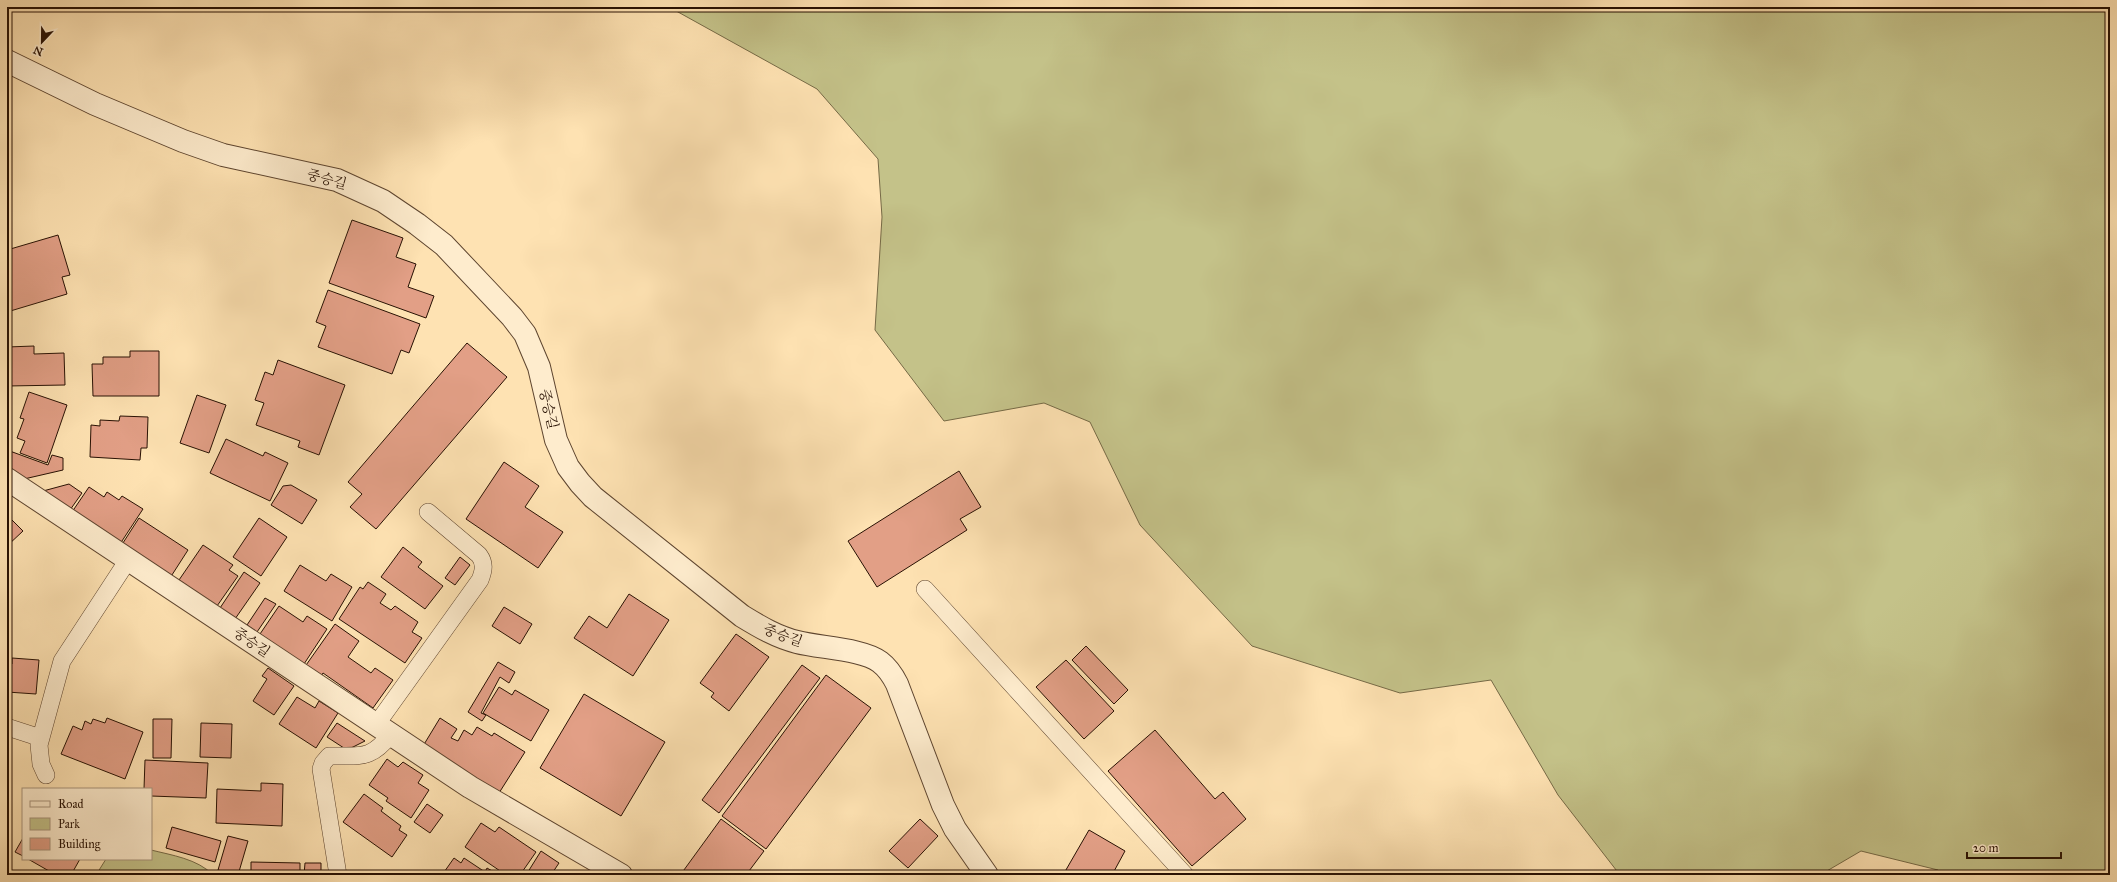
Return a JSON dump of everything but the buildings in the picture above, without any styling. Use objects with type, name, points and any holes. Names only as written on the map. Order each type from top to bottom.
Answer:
[{"type":"street","name":"중승길","points":[[7,61],[95,104],[183,142],[223,155],[337,180],[360,189],[383,200],[444,245],[512,317],[525,334],[539,367],[552,426],[562,454],[568,467],[593,497],[742,616],[762,628],[797,642],[867,655],[880,662],[891,673],[943,805],[955,829],[987,875]]},
{"type":"street","name":"중승길","points":[[7,479],[470,787],[621,875]]},
{"type":"lane","points":[[338,875],[322,769],[323,763],[329,756],[360,755],[375,752],[383,730],[480,580],[484,571],[482,560],[479,555],[428,512]]},
{"type":"lane","points":[[46,775],[39,754],[41,738],[58,673],[65,655],[128,560]]},
{"type":"lane","points":[[925,589],[1185,875]]},
{"type":"lane","points":[[7,727],[41,738]]},
{"type":"green space","points":[[669,7],[2110,7],[2110,875],[1943,875],[1938,870],[1861,851],[1820,875],[1620,875],[1558,795],[1491,680],[1400,693],[1252,646],[1140,525],[1090,422],[1044,403],[944,421],[875,330],[882,217],[878,159],[817,89]]},
{"type":"green space","points":[[152,850],[192,861],[213,875],[96,875],[105,860],[152,860]]}]
